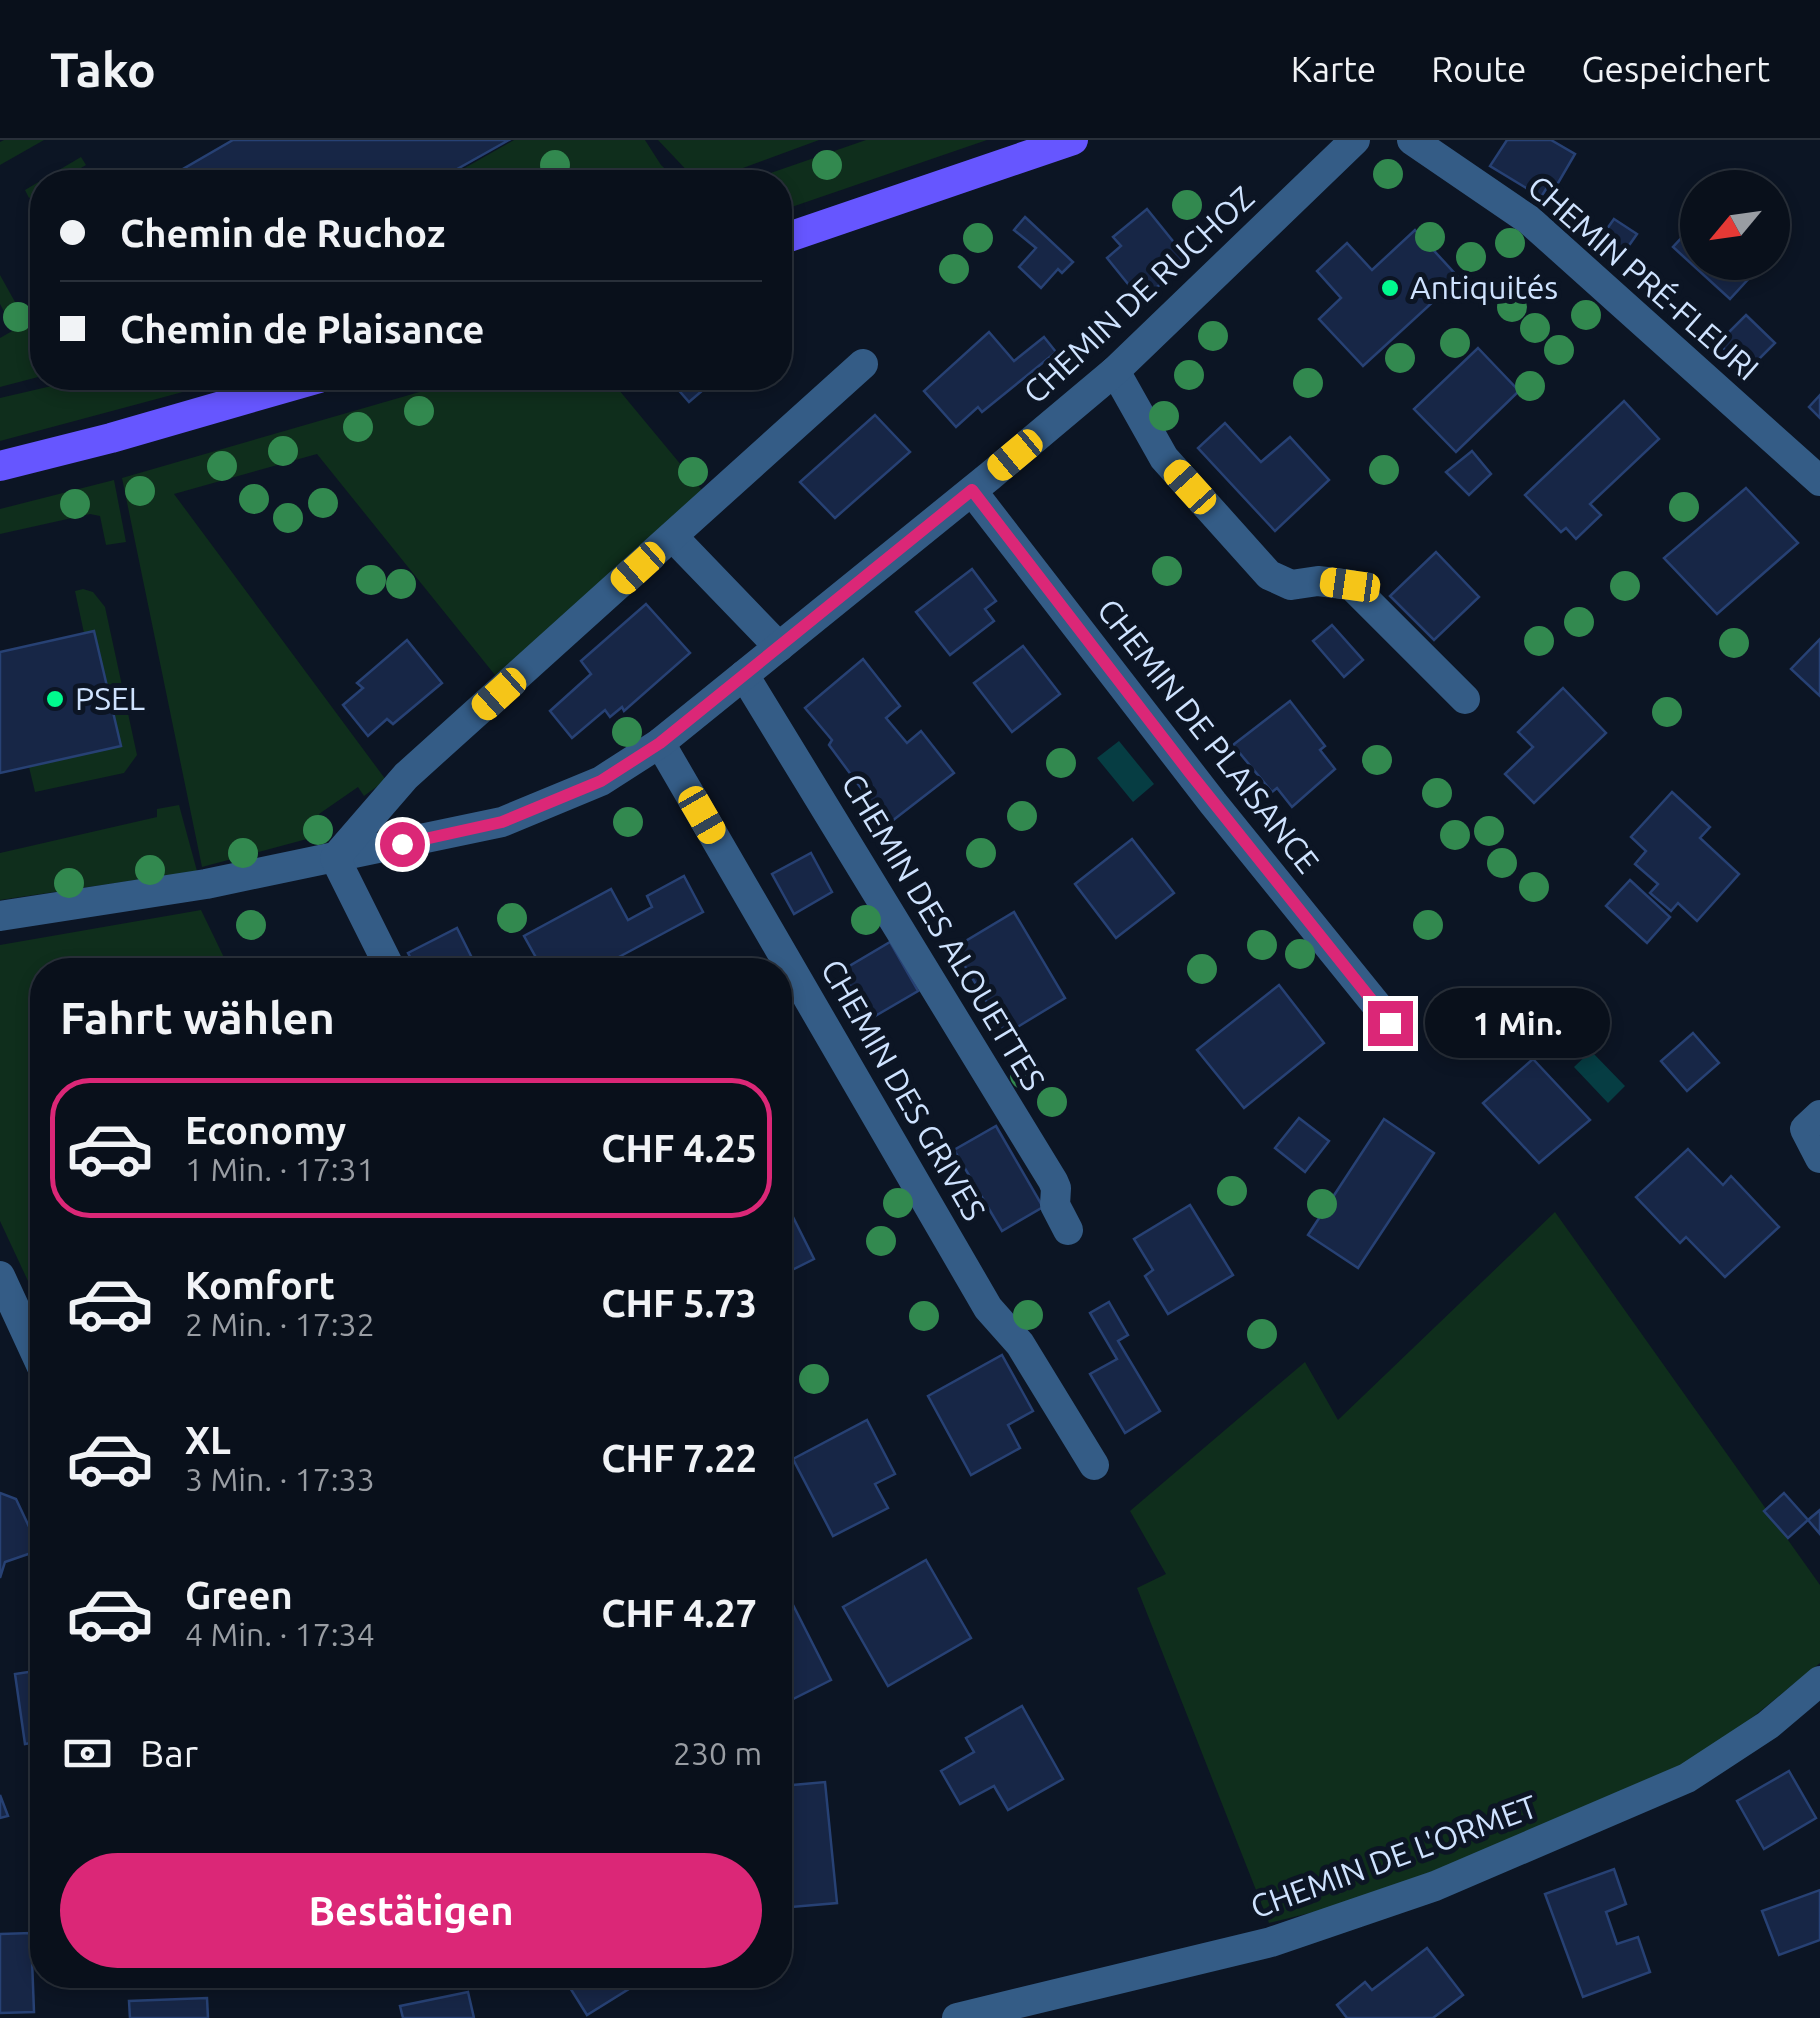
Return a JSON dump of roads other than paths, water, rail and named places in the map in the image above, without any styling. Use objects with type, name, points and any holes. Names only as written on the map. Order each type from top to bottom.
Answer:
[{"type":"main road","points":[[792,236],[1073,140]]},
{"type":"main road","points":[[0,466],[278,390]]},
{"type":"street","name":"CHEMIN DE RUCHOZ","points":[[0,916],[206,884],[502,822],[601,781],[660,743],[1115,371],[1354,140]]},
{"type":"street","name":"CHEMIN PRÉ-FLEURI","points":[[1412,140],[1529,220],[1820,481]]},
{"type":"street","points":[[385,958],[335,858],[406,776],[863,364]]},
{"type":"street","points":[[1115,371],[1164,458],[1269,574],[1291,585],[1318,581],[1350,585],[1465,699]]},
{"type":"street","name":"CHEMIN DE PLAISANCE","points":[[972,490],[1190,773],[1390,1023]]},
{"type":"street","points":[[673,536],[778,647]]},
{"type":"street","name":"CHEMIN DES ALOUETTES","points":[[744,674],[1053,1181],[1054,1205],[1068,1230]]},
{"type":"street","name":"CHEMIN DES GRIVES","points":[[660,743],[785,958]]},
{"type":"street","name":"CHEMIN DES GRIVES","points":[[792,970],[988,1308],[1020,1344],[1094,1464]]},
{"type":"street","points":[[1820,1114],[1806,1129],[1820,1158]]},
{"type":"street","points":[[0,1276],[30,1341]]},
{"type":"street","name":"CHEMIN DE L'ORMET","points":[[957,2018],[1271,1942],[1436,1886],[1687,1778],[1768,1725],[1820,1681]]},
{"type":"place","name":"Antiquités","points":[[1390,288]]},
{"type":"place","name":"PSEL","points":[[55,699]]}]
